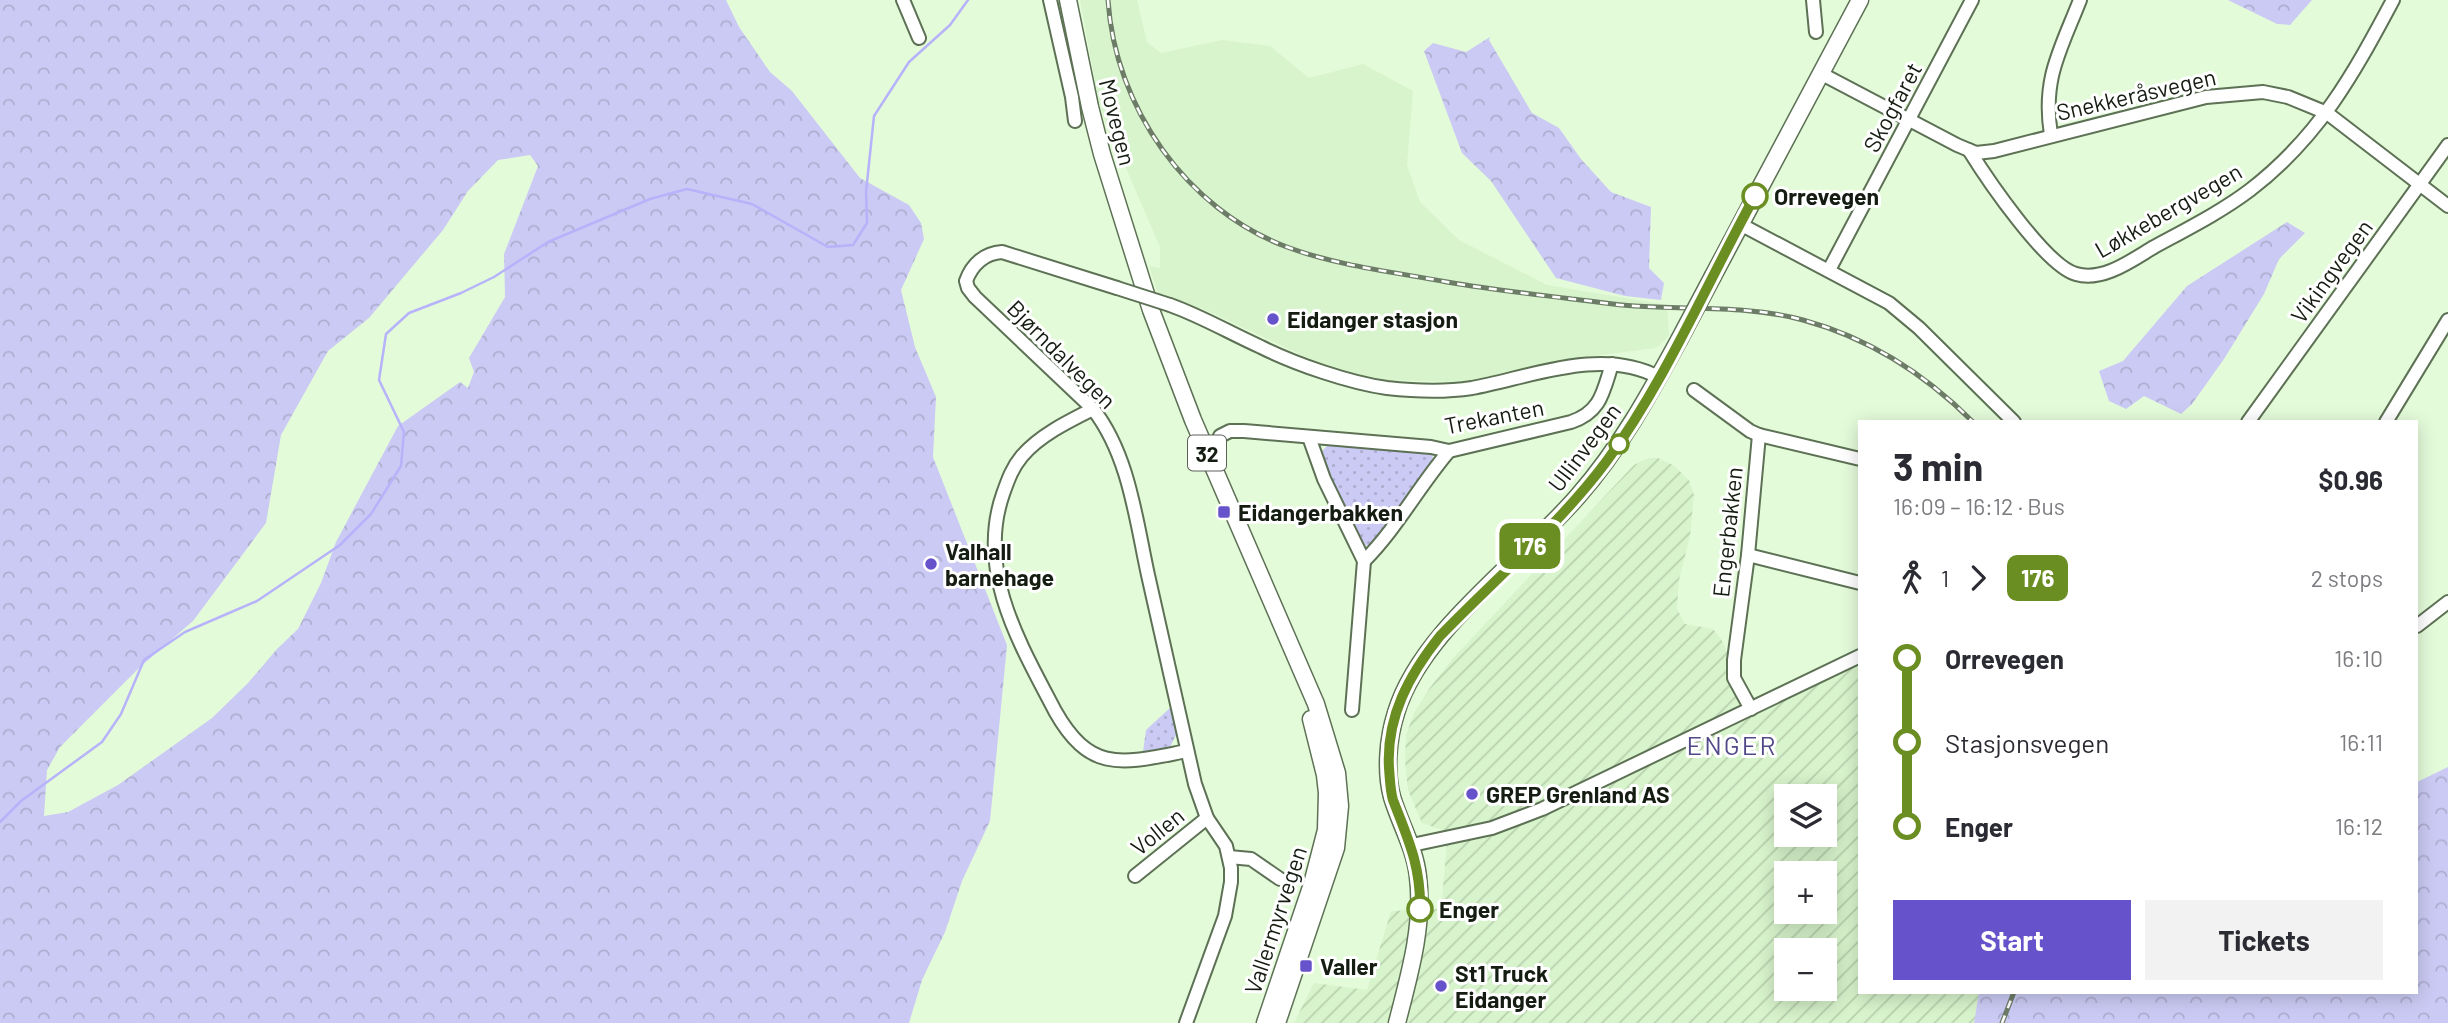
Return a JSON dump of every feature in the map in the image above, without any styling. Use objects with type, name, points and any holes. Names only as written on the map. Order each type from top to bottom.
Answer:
[{"type":"main road","name":"Movegen","points":[[1068,0],[1090,107],[1132,253],[1188,408],[1292,650],[1325,775],[1332,834]]},
{"type":"main road","points":[[1740,224],[1860,0]]},
{"type":"main road","name":"Ullinvegen","points":[[1397,1023],[1419,917],[1418,875],[1412,845],[1392,797],[1389,763],[1396,710],[1422,659],[1440,636],[1563,512],[1621,441],[1679,340],[1740,224]]},
{"type":"main road","name":"Vallermyrvegen","points":[[1265,1023],[1312,884],[1332,834]]},
{"type":"main road","name":"Vallermyrvegen","points":[[1278,1023],[1332,834]]},
{"type":"street","points":[[903,0],[919,38]]},
{"type":"street","name":"Movegen","points":[[1050,0],[1075,121]]},
{"type":"street","points":[[1813,0],[1816,32]]},
{"type":"street","name":"Skogfaret","points":[[1829,271],[1972,0]]},
{"type":"street","points":[[2051,135],[2047,113],[2048,87],[2080,0]]},
{"type":"street","name":"Løkkebergvegen","points":[[1969,150],[2007,204],[2050,256],[2074,274],[2091,276],[2110,271],[2225,207],[2250,190],[2304,141],[2346,87],[2393,0]]},
{"type":"street","points":[[1821,73],[1969,150]]},
{"type":"street","name":"Snekkeråsvegen","points":[[1969,150],[1985,153],[2193,100],[2244,92],[2263,92],[2288,97],[2327,113],[2448,206]]},
{"type":"street","name":"Vikingvegen","points":[[2249,420],[2448,145]]},
{"type":"street","points":[[1740,224],[1882,299],[1903,314],[2012,420]]},
{"type":"street","name":"Bjørndalvegen","points":[[1228,857],[1226,846],[1207,818],[1195,784],[1128,486],[1117,451],[1093,409],[968,288],[966,281],[974,267],[992,252],[1002,251],[1170,304],[1276,354],[1340,377],[1389,388],[1469,388],[1568,367],[1612,364]]},
{"type":"street","points":[[2387,420],[2448,320]]},
{"type":"street","points":[[1612,364],[1632,366],[1658,377]]},
{"type":"street","name":"Trekanten","points":[[1220,436],[1230,431],[1244,431],[1432,447],[1449,451],[1587,416],[1600,400],[1612,364]]},
{"type":"street","points":[[1693,390],[1759,435],[1858,460]]},
{"type":"street","points":[[1093,409],[1035,444],[1011,471],[995,523],[995,555],[1003,603],[1063,727],[1081,746],[1113,761],[1136,761],[1187,751]]},
{"type":"street","name":"Engerbakken","points":[[1751,709],[1734,678],[1734,660],[1748,555],[1759,435]]},
{"type":"street","points":[[1309,437],[1324,479],[1364,561],[1352,710]]},
{"type":"street","points":[[1364,561],[1377,549],[1423,482],[1449,451]]},
{"type":"street","points":[[1748,555],[1858,582]]},
{"type":"street","points":[[2418,625],[2448,602]]},
{"type":"street","points":[[1412,845],[1492,828],[1522,817],[1858,657]]},
{"type":"street","name":"Vollen","points":[[1135,876],[1207,818]]},
{"type":"street","points":[[1186,1023],[1225,916],[1231,883],[1228,857],[1251,859],[1280,879]]},
{"type":"shaded area","points":[[1080,0],[1137,0],[1147,42],[1161,53],[1222,40],[1270,46],[1309,78],[1363,64],[1413,91],[1407,165],[1420,202],[1459,240],[1547,285],[1667,305],[1669,336],[1656,348],[1586,357],[1463,382],[1376,380],[1342,371],[1301,355],[1210,312],[1163,294],[1159,297],[1149,266],[1160,268],[1160,247],[1109,135],[1098,98]]},
{"type":"shaded area","points":[[1649,458],[1658,458],[1673,465],[1689,480],[1694,495],[1690,536],[1679,580],[1677,609],[1685,624],[1713,629],[1721,639],[1745,692],[1756,698],[1764,697],[1858,653],[1858,994],[1979,994],[1974,1023],[1294,1023],[1314,983],[1367,990],[1391,911],[1441,909],[1448,832],[1422,823],[1408,790],[1405,760],[1406,735],[1414,713],[1453,658],[1634,465]]},
{"type":"green space","points":[[0,0],[726,0],[739,27],[770,72],[792,91],[860,178],[909,205],[921,223],[924,239],[901,290],[915,347],[936,397],[933,457],[1007,645],[990,821],[962,881],[945,932],[922,980],[909,1023],[0,1023]],"holes":[[[530,155],[538,166],[504,254],[505,297],[469,358],[474,372],[468,388],[460,382],[398,426],[336,542],[321,583],[298,629],[212,718],[118,785],[68,812],[44,816],[47,770],[60,747],[139,668],[193,621],[266,523],[281,435],[328,351],[369,318],[443,230],[468,191],[498,160]]]},
{"type":"green space","points":[[2228,0],[2312,0],[2290,25],[2277,24]]},
{"type":"green space","points":[[1490,37],[1489,40],[1532,113],[1559,128],[1581,159],[1611,192],[1651,207],[1649,268],[1664,283],[1661,300],[1625,296],[1556,278],[1491,181],[1462,153],[1424,51],[1433,43],[1466,52]]},
{"type":"green space","points":[[2287,222],[2305,233],[2279,259],[2264,294],[2224,359],[2192,404],[2181,414],[2144,396],[2126,409],[2109,401],[2099,371],[2123,361],[2187,286]]},
{"type":"green space","points":[[1329,444],[1433,454],[1432,463],[1372,546],[1362,545],[1320,460],[1321,452]]},
{"type":"green space","points":[[1171,707],[1177,733],[1170,747],[1143,752],[1146,730]]},
{"type":"green space","points":[[2448,767],[2448,1023],[1974,1023],[1979,994],[2418,994],[2418,782]]},
{"type":"waterway","points":[[0,822],[21,801],[102,742],[121,714],[144,660],[185,632],[257,601],[340,545],[371,514],[401,466],[404,432],[379,380],[386,334],[409,313],[494,277],[548,242],[650,199],[687,189],[752,204],[828,247],[853,245],[867,223],[866,192],[874,116],[909,62],[950,25],[968,0]]},
{"type":"railway","points":[[1108,0],[1114,40],[1125,78],[1141,115],[1162,149],[1188,180],[1217,207],[1251,230],[1306,254],[1462,285],[1619,305],[1740,310],[1803,320],[1851,337],[1895,360],[1935,388],[1971,420]]},
{"type":"railway","points":[[2002,1023],[2013,994]]},
{"type":"bus line","name":"176","points":[[1420,909],[1416,862],[1412,845],[1392,797],[1389,763],[1396,710],[1414,671],[1440,636],[1576,498],[1606,462],[1642,407],[1755,196]]},
{"type":"place","name":"Orrevegen","points":[[1755,196]]},
{"type":"place","name":"Eidanger stasjon","points":[[1273,319]]},
{"type":"place","name":"Eidangerbakken","points":[[1224,512]]},
{"type":"place","name":"Valhall barnehage","points":[[931,564]]},
{"type":"place","name":"GREP Grenland AS","points":[[1472,794]]},
{"type":"place","name":"Enger","points":[[1420,909]]},
{"type":"place","name":"Valler","points":[[1306,966]]},
{"type":"place","name":"St1 Truck Eidanger","points":[[1441,986]]},
{"type":"district","name":"ENGER","points":[[1732,744]]}]
